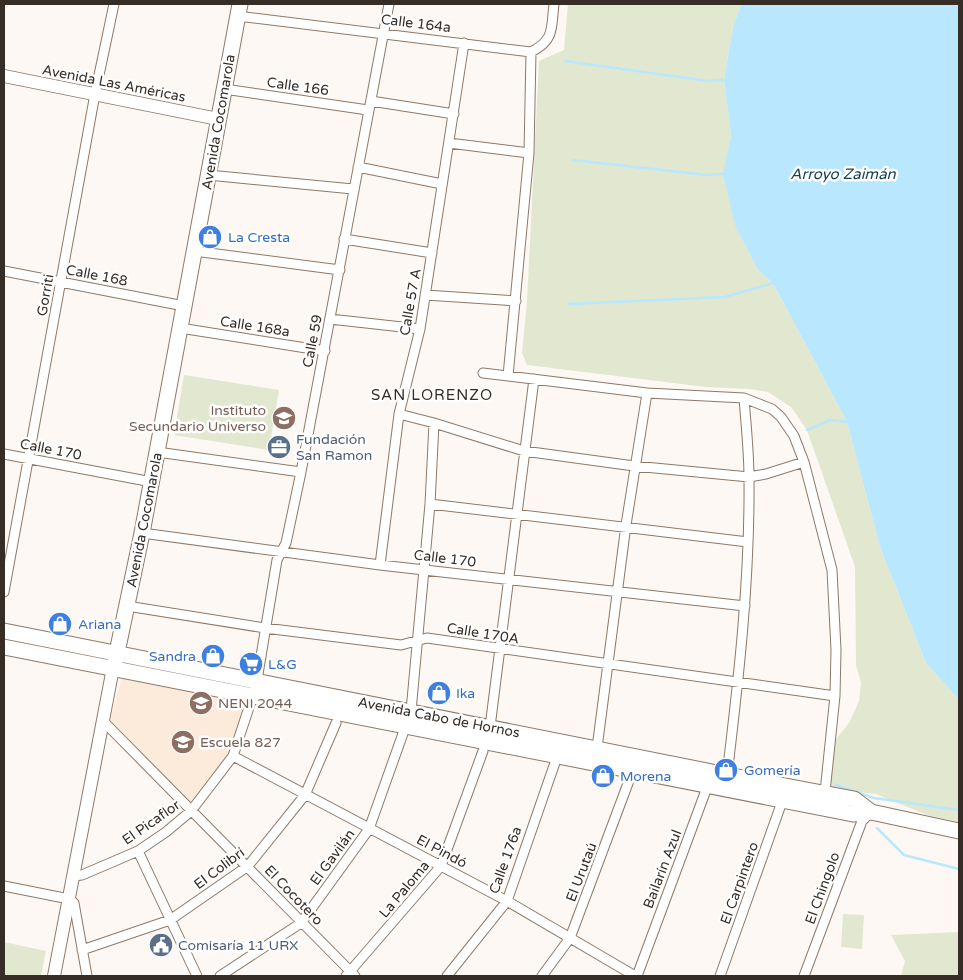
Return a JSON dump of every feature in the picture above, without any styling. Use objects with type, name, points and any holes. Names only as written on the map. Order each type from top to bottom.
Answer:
[{"type":"main road","name":"Avenida Cocomarola","points":[[54,976],[103,721],[152,482],[239,10]]},
{"type":"main road","name":"Avenida Las Américas","points":[[4,76],[218,119]]},
{"type":"main road","name":"Avenida Cabo de Hornos","points":[[4,631],[253,696],[633,770],[716,777],[825,792],[854,799],[871,812]]},
{"type":"main road","name":"Avenida Cabo de Hornos","points":[[4,648],[257,681],[597,748],[716,777],[784,799],[853,814],[871,812],[959,831]]},
{"type":"street","name":"Gorriti","points":[[4,592],[95,94],[114,4]]},
{"type":"street","name":"Calle 59","points":[[257,681],[277,560],[282,551],[301,472],[325,351],[353,190],[389,4]]},
{"type":"street","points":[[508,376],[529,153],[531,52],[544,46],[550,38],[554,4]]},
{"type":"street","name":"Calle 164a","points":[[239,10],[531,52]]},
{"type":"street","name":"Calle 57 A","points":[[380,564],[399,414],[420,329],[426,295],[464,43]]},
{"type":"street","name":"Calle 166","points":[[224,89],[454,114]]},
{"type":"street","points":[[449,143],[529,153]]},
{"type":"street","points":[[358,167],[442,184]]},
{"type":"street","points":[[208,175],[353,190]]},
{"type":"street","points":[[344,240],[432,253]]},
{"type":"street","points":[[194,251],[340,270]]},
{"type":"street","name":"Calle 168","points":[[4,271],[184,306]]},
{"type":"street","points":[[426,295],[516,301]]},
{"type":"street","points":[[330,319],[420,329]]},
{"type":"street","name":"Calle 168a","points":[[180,328],[325,351]]},
{"type":"street","points":[[483,373],[647,393],[744,398],[772,409],[781,417],[794,436],[804,462],[832,570],[836,650],[835,696],[825,792]]},
{"type":"street","points":[[490,727],[534,379]]},
{"type":"street","points":[[597,748],[616,593],[634,466],[647,393]]},
{"type":"street","name":"Bailarín Azul","points":[[636,976],[716,777],[738,682],[745,606],[748,542],[749,477],[744,398]]},
{"type":"street","points":[[399,414],[524,451],[634,466],[749,477],[766,474],[804,462]]},
{"type":"street","name":"El Gavilán","points":[[220,976],[301,923],[370,829],[411,711],[430,504],[434,423]]},
{"type":"street","points":[[157,452],[301,472]]},
{"type":"street","name":"Calle 170","points":[[4,454],[152,482]]},
{"type":"street","points":[[430,504],[626,525],[748,542]]},
{"type":"street","name":"Calle 170","points":[[142,533],[508,580],[745,606]]},
{"type":"street","name":"Calle 170A","points":[[127,606],[265,628],[401,645],[427,638],[608,666],[835,696]]},
{"type":"street","name":"El Picaflor","points":[[73,876],[82,875],[138,851],[191,811],[233,756],[257,681]]},
{"type":"street","name":"El Cocotero","points":[[103,721],[248,866],[351,975]]},
{"type":"street","name":"El Colibrí","points":[[82,950],[170,920],[248,866],[305,795],[336,723]]},
{"type":"street","name":"Calle 176a","points":[[447,976],[506,901],[557,754],[563,753],[566,742]]},
{"type":"street","name":"La Paloma","points":[[351,975],[441,866],[483,751]]},
{"type":"street","name":"El Pindó","points":[[233,756],[506,901],[636,976]]},
{"type":"street","name":"El Urutaú","points":[[542,976],[570,938],[633,770]]},
{"type":"street","name":"El Carpintero","points":[[720,976],[784,799]]},
{"type":"street","name":"El Chingolo","points":[[804,976],[862,821],[871,812]]},
{"type":"street","points":[[138,851],[196,976]]},
{"type":"street","points":[[4,886],[69,899],[74,903],[87,976]]},
{"type":"shaded area","points":[[122,676],[251,702],[230,755],[191,811],[109,725]]},
{"type":"green space","points":[[568,4],[741,4],[733,27],[724,80],[731,135],[724,174],[758,270],[773,283],[847,422],[880,547],[926,663],[959,700],[959,822],[927,815],[876,794],[831,789],[833,743],[849,723],[859,701],[861,683],[856,665],[855,567],[807,430],[791,407],[768,392],[706,387],[527,365],[522,353],[527,301],[539,61],[564,50]]},
{"type":"green space","points":[[184,375],[279,390],[269,450],[174,435]]},
{"type":"green space","points":[[843,914],[864,915],[862,949],[841,947]]},
{"type":"green space","points":[[959,932],[959,976],[901,976],[905,961],[891,935]]},
{"type":"green space","points":[[4,942],[46,951],[41,976],[4,976]]},
{"type":"water","name":"Arroyo Zaimán","points":[[741,4],[959,4],[959,700],[926,663],[880,547],[847,422],[773,283],[758,270],[735,225],[723,174],[731,135],[724,80],[733,27]]},
{"type":"waterway","points":[[565,61],[708,81],[724,80]]},
{"type":"waterway","points":[[573,160],[707,175],[723,174]]},
{"type":"waterway","points":[[569,304],[725,297],[773,283]]},
{"type":"waterway","points":[[807,430],[830,420],[847,422]]},
{"type":"waterway","points":[[836,785],[874,798],[959,810]]},
{"type":"waterway","points":[[877,828],[904,855],[959,869]]},
{"type":"place","name":"La Cresta","points":[[210,237]]},
{"type":"place","name":"Instituto Secundario Universo","points":[[284,418]]},
{"type":"place","name":"Fundación San Ramon","points":[[279,447]]},
{"type":"place","name":"Ariana","points":[[60,624]]},
{"type":"place","name":"Sandra","points":[[213,656]]},
{"type":"place","name":"L&G","points":[[251,664]]},
{"type":"place","name":"Ika","points":[[439,693]]},
{"type":"place","name":"NENI 2044","points":[[201,703]]},
{"type":"place","name":"Escuela 827","points":[[183,742]]},
{"type":"place","name":"Gomería","points":[[726,770]]},
{"type":"place","name":"Morena","points":[[603,776]]},
{"type":"place","name":"Comisaría 11 URX","points":[[161,945]]},
{"type":"district","name":"SAN LORENZO","points":[[432,395]]}]
